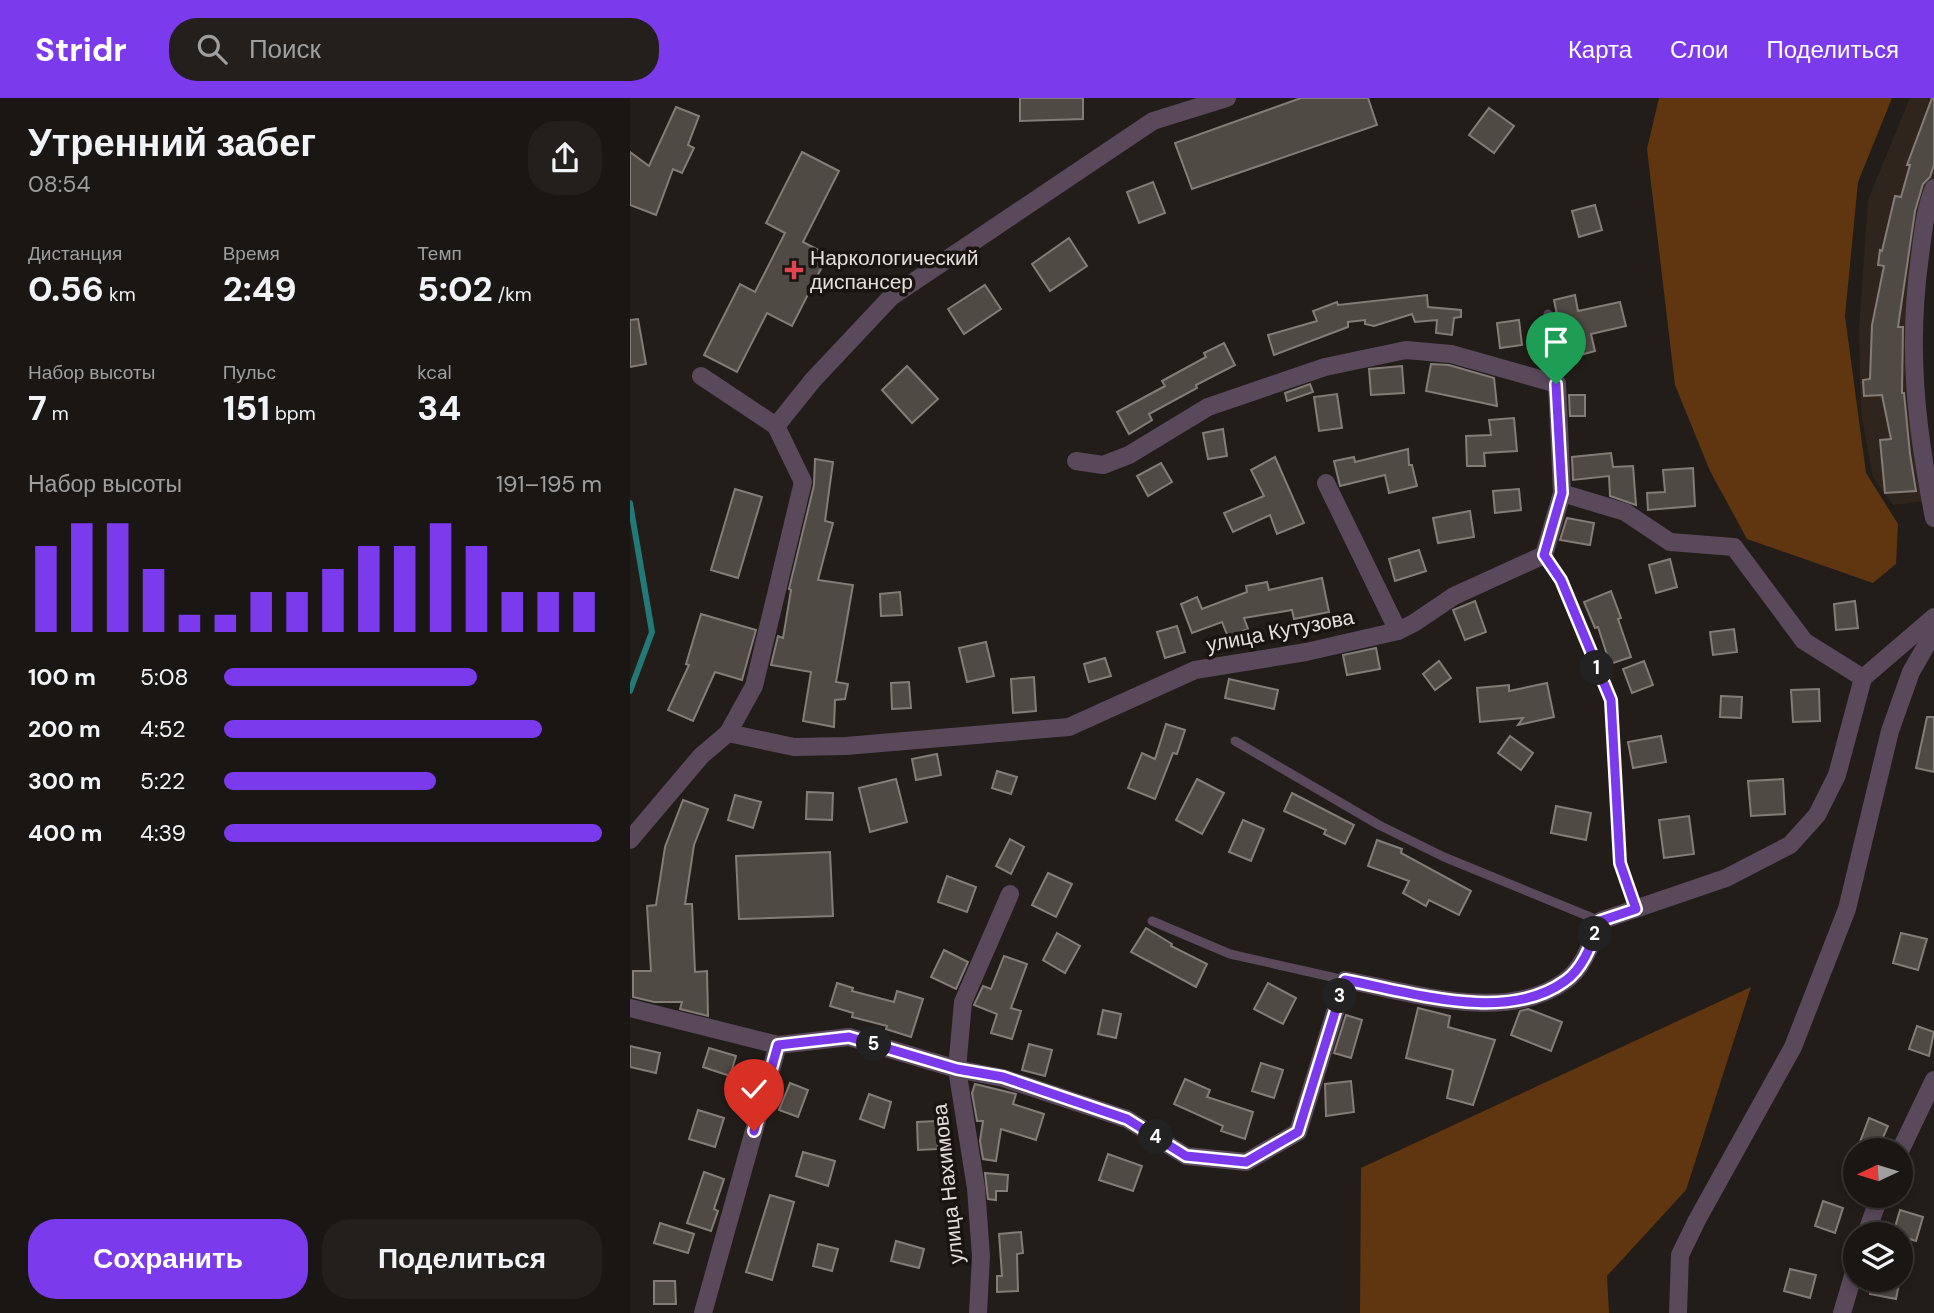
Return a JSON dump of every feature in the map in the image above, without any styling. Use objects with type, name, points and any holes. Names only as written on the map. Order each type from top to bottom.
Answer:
[{"type":"street","points":[[776,426],[813,380],[891,297],[1153,121],[1227,98]]},
{"type":"street","points":[[1934,188],[1926,207],[1916,283],[1913,346],[1916,418],[1934,518]]},
{"type":"street","points":[[1076,461],[1103,465],[1129,455],[1208,407],[1325,367],[1406,350],[1451,354],[1556,384],[1562,493],[1544,555]]},
{"type":"street","points":[[630,840],[701,756],[728,733],[754,686],[803,482],[776,426],[701,376]]},
{"type":"street","points":[[1326,483],[1398,631]]},
{"type":"street","points":[[1562,493],[1625,512],[1670,542],[1734,547],[1804,641],[1863,678]]},
{"type":"street","name":"улица Кутузова","points":[[728,733],[794,747],[846,747],[955,735],[1069,727],[1195,670],[1306,652],[1398,631],[1454,596],[1544,555]]},
{"type":"street","points":[[630,1008],[778,1045],[849,1037],[957,1069],[1003,1077],[1127,1119],[1186,1156],[1246,1162],[1298,1132],[1345,980],[1478,1004],[1527,999],[1566,981],[1586,957],[1600,921],[1726,878],[1790,845],[1817,815],[1836,775],[1863,678],[1934,617]]},
{"type":"street","points":[[1678,1313],[1680,1255],[1793,1047],[1847,909],[1890,731],[1911,672],[1934,632]]},
{"type":"street","name":"улица Нахимова","points":[[978,1313],[981,1256],[976,1188],[957,1069],[963,1002],[1010,894]]},
{"type":"street","points":[[703,1313],[778,1045]]},
{"type":"street","points":[[1907,1138],[1934,1080]]},
{"type":"street","points":[[1842,1313],[1848,1292]]},
{"type":"lane","points":[[1548,314],[1556,384]]},
{"type":"lane","points":[[1544,555],[1561,580],[1611,700],[1620,863],[1636,909]]},
{"type":"lane","points":[[1235,741],[1379,825],[1444,857],[1600,921]]},
{"type":"lane","points":[[1152,920],[1230,954],[1345,980]]},
{"type":"shaded area","points":[[1659,98],[1892,98],[1858,182],[1845,316],[1866,473],[1898,524],[1896,564],[1873,583],[1747,539],[1710,471],[1675,385],[1647,149]]},
{"type":"shaded area","points":[[1910,98],[1934,98],[1934,180],[1918,231],[1925,501],[1893,505],[1873,477],[1861,413],[1859,329],[1868,200]]},
{"type":"shaded area","points":[[1751,987],[1686,1190],[1607,1276],[1609,1313],[1360,1313],[1361,1168]]},
{"type":"building","points":[[1020,98],[1083,98],[1083,119],[1020,121]]},
{"type":"building","points":[[1301,98],[1368,98],[1377,125],[1192,189],[1175,143]]},
{"type":"building","points":[[1932,98],[1934,165],[1930,177],[1923,184],[1915,211],[1898,327],[1903,327],[1902,393],[1916,491],[1885,493],[1880,440],[1891,439],[1882,395],[1864,396],[1863,380],[1870,379],[1872,325],[1884,266],[1878,265],[1880,250],[1882,251],[1895,196],[1901,197],[1910,165],[1907,165]]},
{"type":"building","points":[[676,107],[699,116],[688,145],[694,148],[682,173],[673,169],[656,215],[630,205],[630,152],[649,166]]},
{"type":"building","points":[[1489,108],[1514,126],[1494,153],[1469,135]]},
{"type":"building","name":"Наркологический диспансер","points":[[802,152],[839,171],[803,242],[828,255],[792,326],[767,313],[737,372],[704,355],[740,284],[755,292],[785,233],[766,223]]},
{"type":"building","points":[[1153,182],[1165,213],[1139,223],[1127,192]]},
{"type":"building","points":[[1595,205],[1602,230],[1579,237],[1572,211]]},
{"type":"building","points":[[1069,238],[1087,266],[1050,291],[1032,264]]},
{"type":"building","points":[[985,285],[1001,309],[964,334],[948,309]]},
{"type":"building","points":[[1427,295],[1428,307],[1461,310],[1461,317],[1454,318],[1452,335],[1436,333],[1437,320],[1415,322],[1412,314],[1374,326],[1365,324],[1365,320],[1348,322],[1348,327],[1274,355],[1268,335],[1317,321],[1313,311],[1337,302],[1338,305]]},
{"type":"building","points":[[1575,295],[1578,311],[1620,302],[1626,326],[1591,334],[1595,351],[1566,359],[1554,300]]},
{"type":"building","points":[[638,319],[646,364],[630,367],[630,320]]},
{"type":"building","points":[[1519,320],[1522,345],[1500,348],[1497,323]]},
{"type":"building","points":[[1224,343],[1235,365],[1149,414],[1152,420],[1129,434],[1117,412],[1165,386],[1162,381],[1206,357],[1204,353]]},
{"type":"building","points":[[1431,364],[1449,365],[1494,378],[1497,406],[1426,391]]},
{"type":"building","points":[[907,366],[938,399],[912,423],[882,390]]},
{"type":"building","points":[[1402,366],[1404,393],[1371,395],[1369,369]]},
{"type":"building","points":[[1310,384],[1313,392],[1287,401],[1285,393]]},
{"type":"building","points":[[1337,394],[1342,428],[1319,431],[1314,397]]},
{"type":"building","points":[[1569,395],[1585,395],[1585,416],[1570,416]]},
{"type":"building","points":[[1514,418],[1517,451],[1484,453],[1485,466],[1467,466],[1466,436],[1491,435],[1489,420]]},
{"type":"building","points":[[1223,429],[1227,456],[1208,459],[1203,433]]},
{"type":"building","points":[[1408,449],[1409,465],[1412,465],[1417,486],[1389,493],[1385,475],[1340,486],[1334,461],[1354,457],[1355,462]]},
{"type":"building","points":[[1611,453],[1613,467],[1633,466],[1636,505],[1610,496],[1609,476],[1573,480],[1572,457]]},
{"type":"building","points":[[1275,457],[1304,523],[1277,534],[1270,515],[1233,532],[1224,513],[1264,496],[1251,470]]},
{"type":"building","points":[[815,459],[833,462],[825,521],[833,523],[818,580],[853,585],[836,682],[848,684],[845,699],[835,700],[834,727],[803,721],[811,672],[771,665],[778,636],[783,638],[791,590],[789,589],[814,485]]},
{"type":"building","points":[[1161,463],[1172,482],[1148,496],[1137,476]]},
{"type":"building","points":[[1693,468],[1695,506],[1648,510],[1647,493],[1665,492],[1663,470]]},
{"type":"building","points":[[735,489],[762,497],[738,578],[711,570]]},
{"type":"building","points":[[1519,489],[1521,510],[1495,513],[1493,491]]},
{"type":"building","points":[[1470,511],[1474,537],[1438,543],[1433,518]]},
{"type":"building","points":[[1567,518],[1594,523],[1590,545],[1560,540]]},
{"type":"building","points":[[1419,550],[1426,571],[1395,581],[1389,559]]},
{"type":"building","points":[[1670,559],[1677,587],[1656,593],[1649,565]]},
{"type":"building","points":[[1322,578],[1329,612],[1294,619],[1292,610],[1244,618],[1248,629],[1228,637],[1222,622],[1192,633],[1181,604],[1197,597],[1202,609],[1247,592],[1246,586],[1267,582],[1269,590]]},
{"type":"building","points":[[1611,591],[1631,657],[1610,664],[1598,627],[1595,628],[1584,602]]},
{"type":"building","points":[[900,592],[902,615],[881,616],[880,594]]},
{"type":"building","points":[[1475,601],[1486,632],[1465,640],[1453,610]]},
{"type":"building","points":[[1855,601],[1858,628],[1836,630],[1834,604]]},
{"type":"building","points":[[701,614],[756,630],[742,680],[715,672],[693,721],[668,710],[689,665],[686,664]]},
{"type":"building","points":[[1177,626],[1185,652],[1165,658],[1157,632]]},
{"type":"building","points":[[1734,629],[1737,652],[1713,655],[1710,632]]},
{"type":"building","points":[[986,642],[994,676],[967,682],[959,648]]},
{"type":"building","points":[[1376,648],[1380,669],[1347,675],[1343,655]]},
{"type":"building","points":[[1105,658],[1111,676],[1089,682],[1084,664]]},
{"type":"building","points":[[1439,661],[1451,678],[1435,690],[1423,674]]},
{"type":"building","points":[[1644,661],[1653,685],[1632,693],[1623,669]]},
{"type":"building","points":[[1034,677],[1036,711],[1013,713],[1011,679]]},
{"type":"building","points":[[1229,679],[1278,690],[1274,709],[1225,698]]},
{"type":"building","points":[[909,682],[911,708],[892,709],[891,683]]},
{"type":"building","points":[[1547,683],[1554,717],[1518,725],[1523,718],[1480,722],[1477,688],[1509,685],[1509,691]]},
{"type":"building","points":[[1819,689],[1820,721],[1793,722],[1791,690]]},
{"type":"building","points":[[1721,696],[1742,697],[1741,718],[1720,717]]},
{"type":"building","points":[[1927,717],[1934,717],[1934,772],[1916,768]]},
{"type":"building","points":[[1166,724],[1185,730],[1177,754],[1173,753],[1155,799],[1128,788],[1142,753],[1155,759]]},
{"type":"building","points":[[1510,736],[1533,753],[1521,770],[1498,753]]},
{"type":"building","points":[[1661,736],[1666,762],[1633,768],[1628,742]]},
{"type":"building","points":[[937,754],[941,775],[916,780],[912,759]]},
{"type":"building","points":[[997,771],[1017,777],[1011,794],[992,788]]},
{"type":"building","points":[[896,779],[907,822],[870,832],[859,788]]},
{"type":"building","points":[[1197,779],[1224,793],[1202,834],[1176,820]]},
{"type":"building","points":[[1783,779],[1785,814],[1751,816],[1748,781]]},
{"type":"building","points":[[807,792],[833,793],[832,820],[806,819]]},
{"type":"building","points":[[1292,793],[1354,825],[1345,844],[1324,834],[1326,830],[1284,811]]},
{"type":"building","points":[[735,795],[761,802],[753,828],[728,820]]},
{"type":"building","points":[[683,800],[708,809],[694,845],[685,904],[692,904],[695,972],[707,971],[708,1016],[680,1009],[682,1002],[654,1002],[633,997],[633,971],[651,971],[647,906],[656,905],[665,847]]},
{"type":"building","points":[[1556,806],[1591,813],[1586,840],[1551,833]]},
{"type":"building","points":[[1689,816],[1694,854],[1664,858],[1659,820]]},
{"type":"building","points":[[1243,820],[1264,829],[1251,861],[1229,852]]},
{"type":"building","points":[[1010,839],[1024,847],[1011,874],[996,866]]},
{"type":"building","points":[[1377,840],[1402,849],[1401,853],[1471,891],[1459,915],[1429,900],[1426,906],[1403,893],[1409,881],[1368,866]]},
{"type":"building","points":[[830,852],[833,916],[739,919],[736,856]]},
{"type":"building","points":[[1048,873],[1072,884],[1056,917],[1032,905]]},
{"type":"building","points":[[947,876],[976,887],[967,912],[938,902]]},
{"type":"building","points":[[1146,928],[1172,944],[1171,946],[1207,964],[1196,987],[1131,952]]},
{"type":"building","points":[[1057,933],[1080,946],[1065,973],[1043,960]]},
{"type":"building","points":[[1901,933],[1927,939],[1918,970],[1893,963]]},
{"type":"building","points":[[944,950],[968,962],[956,989],[931,977]]},
{"type":"building","points":[[1004,956],[1027,964],[1011,1008],[1021,1011],[1012,1039],[991,1033],[997,1014],[974,1005],[983,986],[991,989]]},
{"type":"building","points":[[837,983],[853,988],[852,991],[894,1002],[897,991],[923,999],[911,1037],[886,1029],[887,1026],[852,1017],[853,1013],[830,1006]]},
{"type":"building","points":[[1268,983],[1296,998],[1283,1024],[1254,1009]]},
{"type":"building","points":[[1418,1008],[1450,1016],[1448,1027],[1495,1040],[1473,1105],[1447,1098],[1453,1070],[1406,1058]]},
{"type":"building","points":[[1528,1009],[1562,1022],[1551,1051],[1511,1035],[1520,1011]]},
{"type":"building","points":[[1103,1010],[1121,1014],[1116,1038],[1098,1034]]},
{"type":"building","points":[[1346,1015],[1362,1020],[1351,1058],[1334,1053]]},
{"type":"building","points":[[1917,1026],[1934,1032],[1929,1056],[1909,1049]]},
{"type":"building","points":[[1029,1044],[1052,1050],[1045,1076],[1022,1070]]},
{"type":"building","points":[[630,1046],[660,1053],[656,1073],[630,1067]]},
{"type":"building","points":[[709,1048],[736,1056],[730,1076],[703,1067]]},
{"type":"building","points":[[1261,1063],[1283,1070],[1274,1098],[1252,1091]]},
{"type":"building","points":[[1185,1079],[1210,1090],[1207,1097],[1253,1112],[1245,1139],[1221,1131],[1223,1126],[1174,1104]]},
{"type":"building","points":[[1351,1081],[1354,1112],[1326,1116],[1325,1084]]},
{"type":"building","points":[[790,1083],[808,1090],[798,1117],[779,1110]]},
{"type":"building","points":[[975,1084],[1016,1094],[1013,1104],[1044,1114],[1036,1140],[1001,1129],[996,1161],[983,1159],[980,1141],[983,1121],[977,1121],[972,1093]]},
{"type":"building","points":[[869,1094],[891,1102],[884,1128],[860,1119]]},
{"type":"building","points":[[698,1110],[724,1118],[715,1147],[689,1139]]},
{"type":"building","points":[[1869,1118],[1888,1126],[1883,1138],[1862,1138]]},
{"type":"building","points":[[937,1121],[938,1149],[918,1150],[917,1122]]},
{"type":"building","points":[[803,1152],[835,1161],[828,1186],[796,1176]]},
{"type":"building","points":[[1108,1154],[1142,1166],[1133,1191],[1099,1180]]},
{"type":"building","points":[[704,1172],[724,1179],[714,1209],[718,1211],[711,1231],[687,1223]]},
{"type":"building","points":[[985,1173],[1008,1175],[1007,1191],[996,1191],[996,1200],[988,1199]]},
{"type":"building","points":[[770,1195],[794,1202],[772,1280],[746,1272]]},
{"type":"building","points":[[1823,1201],[1843,1208],[1835,1233],[1815,1226]]},
{"type":"building","points":[[1900,1210],[1923,1217],[1916,1241],[1913,1240],[1913,1222],[1896,1222]]},
{"type":"building","points":[[660,1223],[694,1234],[688,1253],[654,1243]]},
{"type":"building","points":[[1021,1232],[1023,1253],[1017,1254],[1018,1291],[997,1292],[997,1276],[1002,1276],[999,1234]]},
{"type":"building","points":[[896,1241],[924,1249],[919,1268],[891,1261]]},
{"type":"building","points":[[818,1244],[838,1249],[832,1271],[813,1266]]},
{"type":"building","points":[[1790,1269],[1816,1275],[1810,1298],[1784,1291]]},
{"type":"building","points":[[654,1281],[675,1281],[676,1304],[654,1304]]},
{"type":"building","points":[[1870,1292],[1897,1292],[1896,1299]]},
{"type":"waterway","points":[[630,503],[652,632],[630,691]]},
{"type":"place","name":"Наркологический диспансер","points":[[794,270]]},
{"type":"route","points":[[754,1131],[778,1045],[849,1037],[957,1069],[1003,1077],[1061,1095],[1127,1119],[1186,1156],[1246,1162],[1298,1132],[1345,980],[1478,1004],[1527,999],[1566,981],[1586,957],[1600,921],[1636,909],[1620,863],[1611,700],[1561,580],[1544,555],[1562,493],[1556,384]]}]
